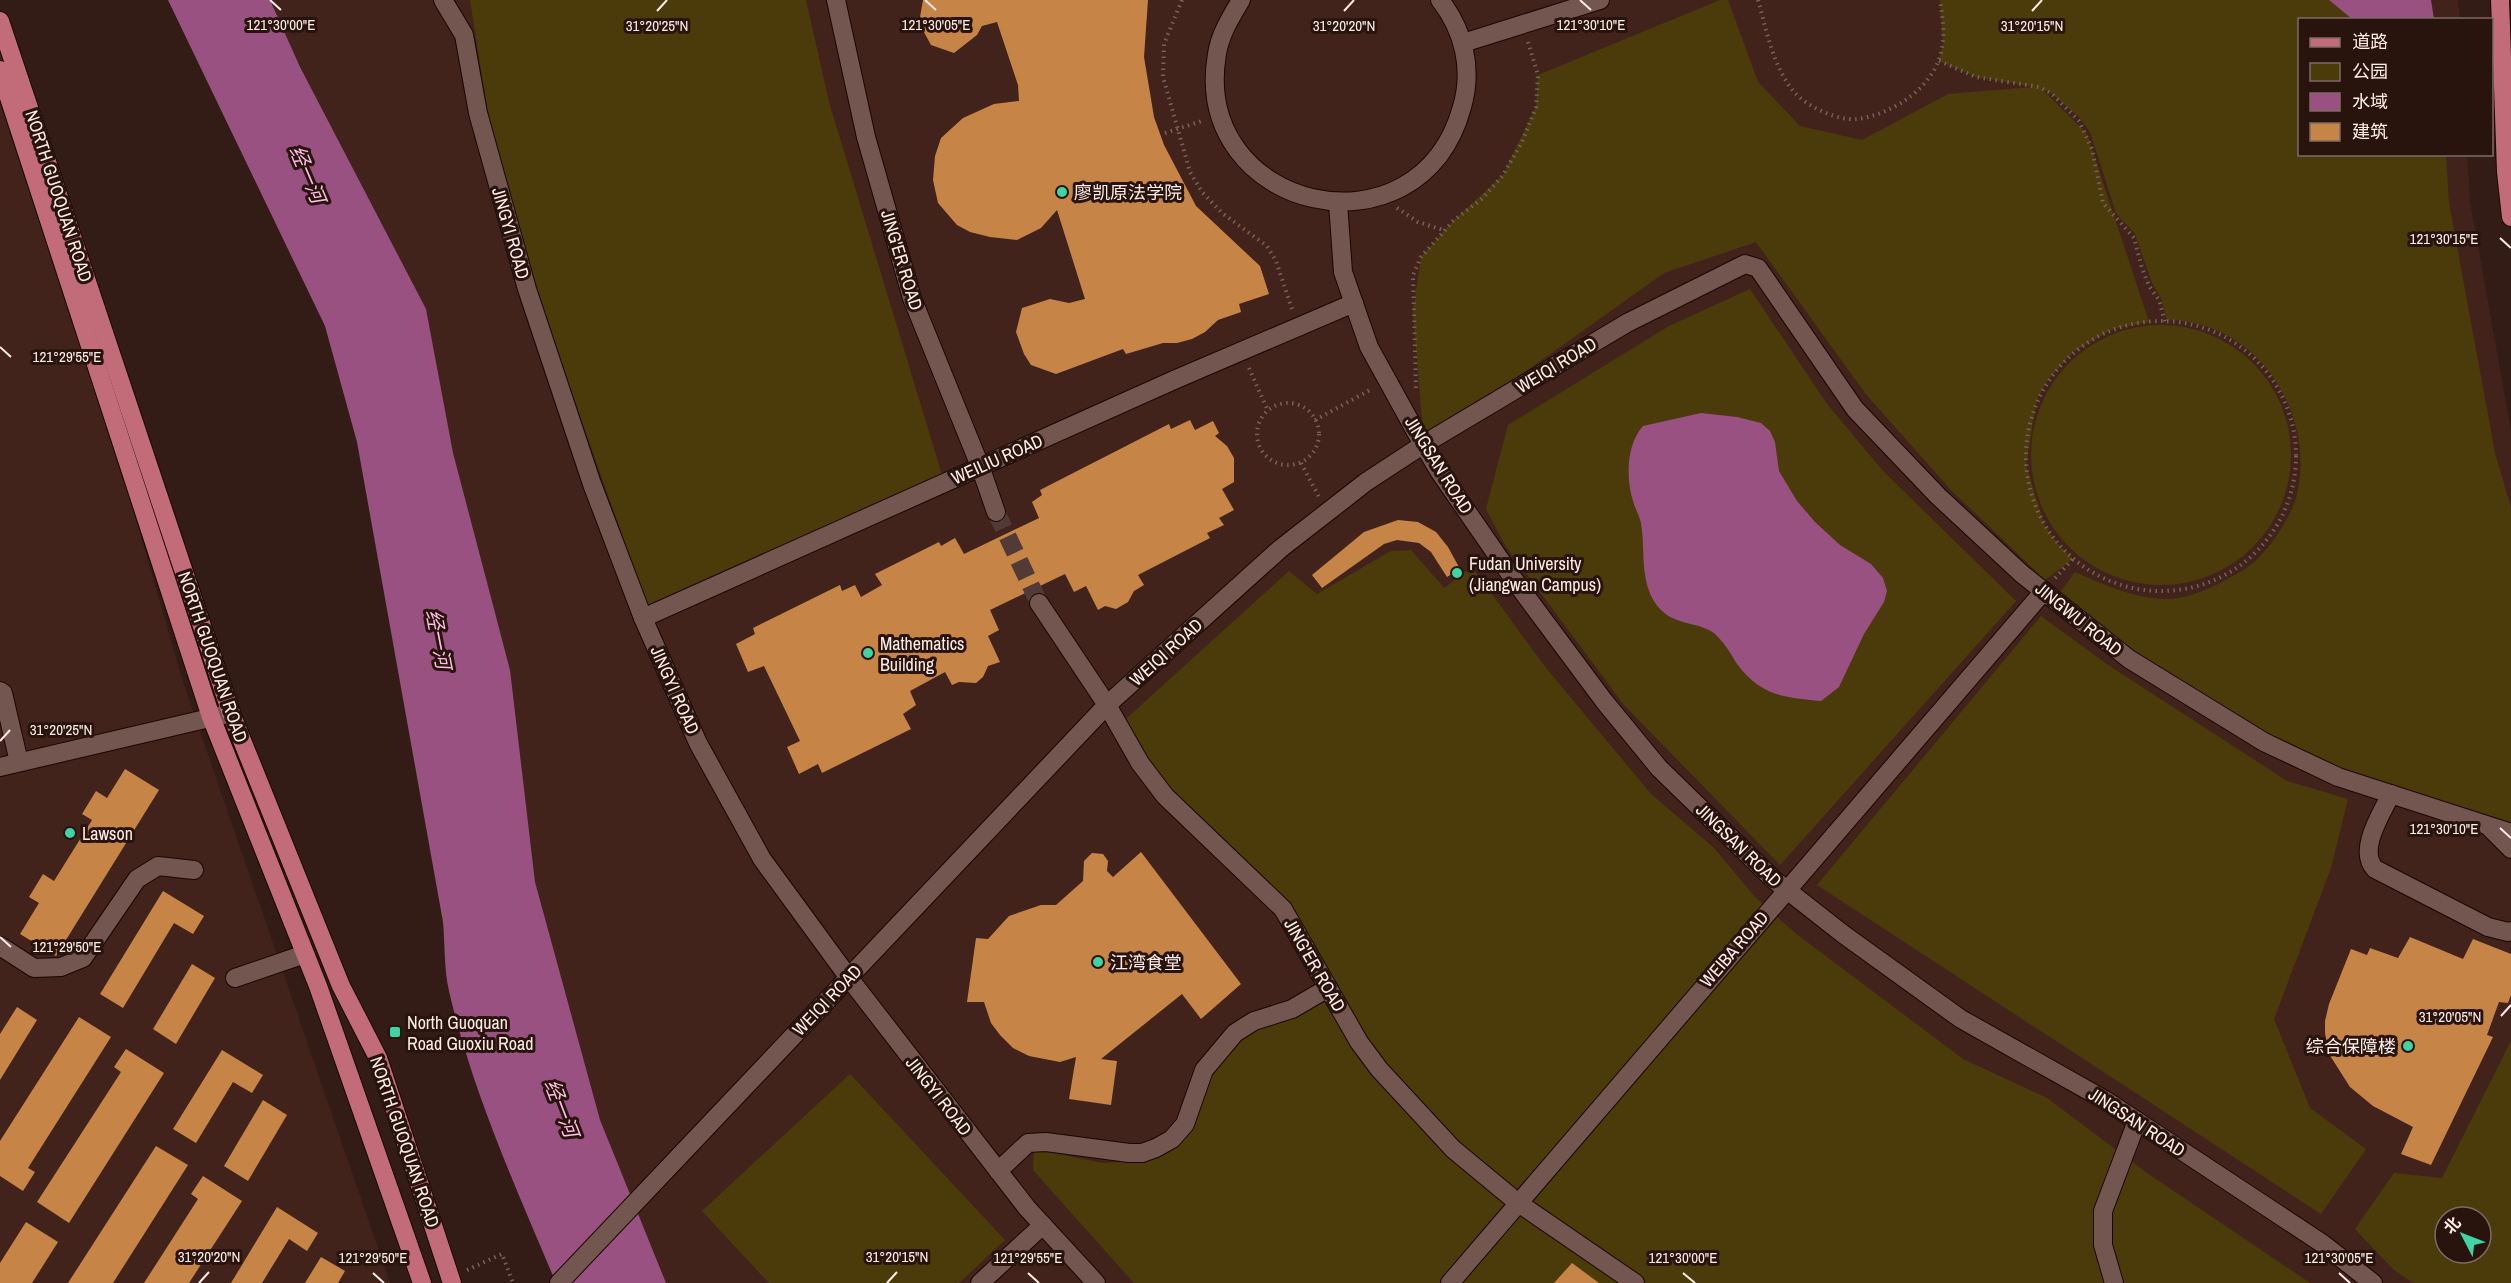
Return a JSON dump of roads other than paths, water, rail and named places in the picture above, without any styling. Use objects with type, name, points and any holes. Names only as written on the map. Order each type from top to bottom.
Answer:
[{"type":"main road","points":[[2500,0],[2507,59],[2506,172],[2511,217]]},
{"type":"main road","name":"NORTH GUOQUAN ROAD","points":[[0,21],[231,713],[341,986],[378,1058],[451,1280]]},
{"type":"main road","name":"NORTH GUOQUAN ROAD","points":[[0,70],[212,717],[305,954],[422,1283]]},
{"type":"street","name":"JINGYI ROAD","points":[[443,0],[464,35],[478,113],[527,289],[592,484],[643,618],[698,743],[762,859],[849,978],[998,1171],[1042,1225],[1096,1283]]},
{"type":"street","name":"JING'ER ROAD","points":[[836,0],[866,137],[912,298],[980,466],[996,512]]},
{"type":"street","points":[[1241,0],[1226,25],[1217,54],[1216,92],[1228,133],[1242,155],[1259,173],[1293,194],[1338,203],[1375,198],[1410,182],[1438,157],[1457,127],[1467,92],[1467,67],[1463,44],[1451,14],[1440,0]]},
{"type":"street","points":[[1463,44],[1600,0]]},
{"type":"street","name":"JINGSAN ROAD","points":[[1338,203],[1343,272],[1369,347],[1439,471],[1517,584],[1604,701],[1659,768],[1785,890],[1961,1019],[2105,1100],[2323,1244],[2373,1283]]},
{"type":"street","name":"WEIQI ROAD","points":[[559,1283],[1107,705],[1281,549],[1365,482],[1424,444],[1627,323],[1731,269],[1752,264]]},
{"type":"street","name":"JINGWU ROAD","points":[[1752,264],[1767,280],[1855,410],[1938,496],[2022,574],[2129,659],[2264,742],[2338,777],[2511,833]]},
{"type":"street","name":"WEILIU ROAD","points":[[643,618],[980,466],[1354,303]]},
{"type":"street","name":"WEIBA ROAD","points":[[1450,1283],[1517,1202],[2044,591]]},
{"type":"street","name":"JING'ER ROAD","points":[[1040,603],[1107,705],[1140,763],[1165,796],[1283,909],[1359,1042],[1379,1070],[1453,1149],[1517,1202],[1635,1283]]},
{"type":"street","points":[[0,691],[3,693],[19,762]]},
{"type":"street","points":[[0,767],[231,713]]},
{"type":"street","points":[[2391,794],[2372,837],[2368,854],[2369,863],[2375,869],[2488,927],[2511,931]]},
{"type":"street","points":[[2489,826],[2511,849]]},
{"type":"street","points":[[0,946],[34,968],[62,967],[83,958],[137,879],[158,866],[195,870]]},
{"type":"street","points":[[236,978],[305,954]]},
{"type":"street","points":[[998,1171],[1028,1143],[1046,1142],[1129,1153],[1142,1153],[1156,1148],[1172,1139],[1185,1125],[1204,1070],[1235,1033],[1254,1021],[1292,1009],[1328,988]]},
{"type":"street","points":[[2114,1283],[2103,1245],[2103,1211],[2137,1121]]},
{"type":"street","points":[[980,1283],[1042,1225]]},
{"type":"water","name":"经一河","points":[[168,0],[270,0],[300,67],[426,309],[453,453],[510,670],[535,882],[600,1120],[666,1283],[556,1283],[496,1139],[470,1065],[449,991],[445,966],[443,922],[357,442],[325,326]]},
{"type":"water","points":[[2329,0],[2431,0],[2434,18],[2351,18]]},
{"type":"water","points":[[1701,413],[1737,417],[1761,423],[1770,431],[1775,442],[1779,471],[1797,501],[1815,522],[1840,545],[1871,564],[1883,578],[1887,591],[1884,602],[1864,634],[1839,687],[1821,701],[1784,696],[1764,689],[1746,675],[1715,634],[1703,627],[1667,615],[1654,601],[1649,590],[1644,568],[1641,523],[1629,483],[1629,462],[1633,443],[1643,426]]},
{"type":"tunnel","points":[[996,512],[1039,603]]},
{"type":"place","name":"廖凯原法学院","points":[[1062,192]]},
{"type":"place","name":"Fudan University (Jiangwan Campus)","points":[[1457,573]]},
{"type":"place","name":"Mathematics Building","points":[[868,653]]},
{"type":"place","name":"Lawson","points":[[70,833]]},
{"type":"place","name":"江湾食堂","points":[[1098,962]]},
{"type":"place","name":"North Guoquan Road Guoxiu Road","points":[[395,1032]]},
{"type":"place","name":"综合保障楼","points":[[2408,1046]]}]
